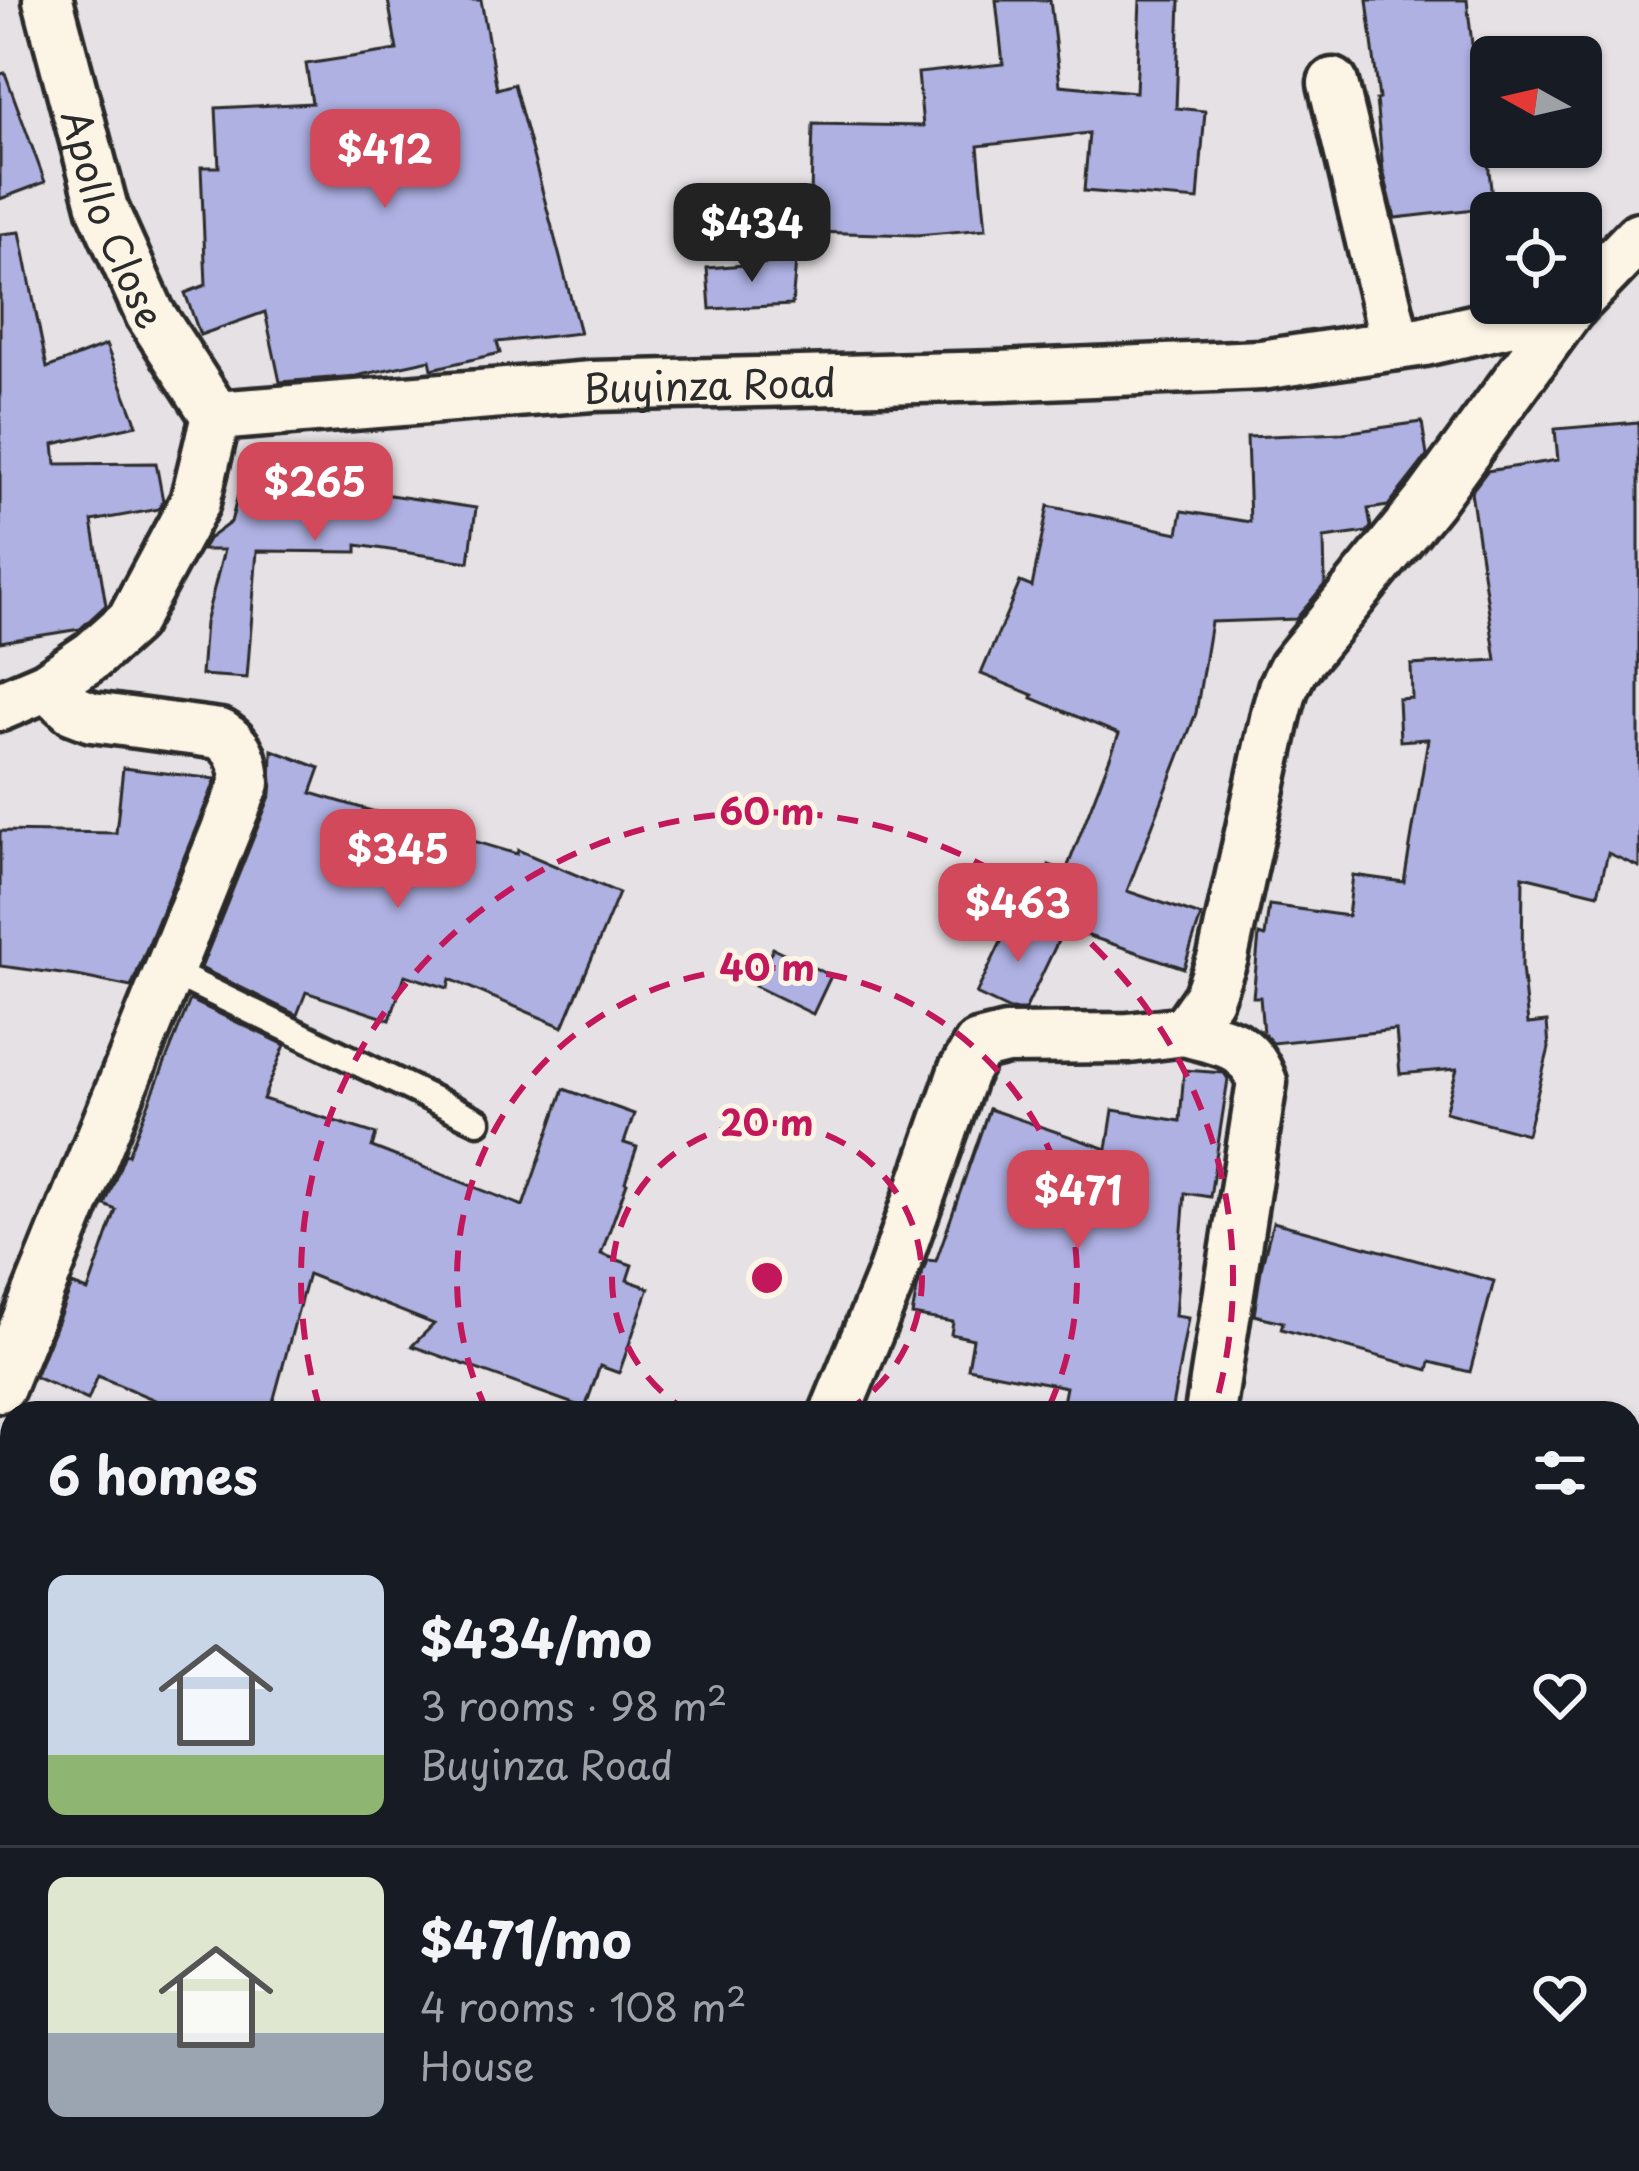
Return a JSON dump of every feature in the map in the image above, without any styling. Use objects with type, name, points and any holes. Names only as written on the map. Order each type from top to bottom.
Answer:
[{"type":"street","name":"Apollo Close","points":[[49,0],[103,209],[150,314],[216,416]]},
{"type":"street","points":[[1333,83],[1396,345]]},
{"type":"street","points":[[1602,282],[1634,258]]},
{"type":"street","name":"Buyinza Road","points":[[216,416],[592,386],[1261,365],[1396,345],[1486,324]]},
{"type":"street","points":[[1185,1030],[1208,998],[1223,957],[1282,688],[1293,668],[1430,500],[1560,324]]},
{"type":"street","points":[[0,706],[47,686],[94,655],[131,621],[195,502],[216,416]]},
{"type":"street","points":[[0,1388],[245,783],[241,754],[220,734],[92,717],[74,710],[47,686]]},
{"type":"street","points":[[841,1401],[963,1072],[978,1046],[1006,1039],[1130,1038],[1185,1030],[1242,1049],[1262,1082],[1212,1401]]},
{"type":"lane","points":[[169,971],[478,1121]]},
{"type":"building","points":[[388,0],[481,0],[497,89],[514,84],[580,333],[497,342],[500,353],[432,369],[430,360],[356,376],[280,382],[265,312],[200,335],[185,293],[206,285],[201,167],[219,167],[216,108],[312,103],[306,64],[397,50]]},
{"type":"building","points":[[996,0],[1050,0],[1060,85],[1136,92],[1140,0],[1180,0],[1176,108],[1205,111],[1198,200],[1084,191],[1089,133],[978,146],[986,229],[917,235],[810,232],[813,124],[923,126],[918,73],[1003,64]]},
{"type":"building","points":[[1367,0],[1467,0],[1470,168],[1489,168],[1491,192],[1470,192],[1470,210],[1395,218],[1383,170]]},
{"type":"building","points":[[5,73],[45,182],[0,199],[0,74]]},
{"type":"building","points":[[20,232],[47,368],[106,345],[137,425],[54,444],[56,464],[156,463],[163,501],[159,509],[92,521],[106,605],[80,629],[0,642],[0,234]]},
{"type":"building","points":[[796,261],[792,305],[710,309],[707,268]]},
{"type":"building","points":[[1422,422],[1427,456],[1388,506],[1368,509],[1371,527],[1367,532],[1324,538],[1325,584],[1296,619],[1211,622],[1196,713],[1127,891],[1201,916],[1184,968],[1032,917],[1049,865],[1066,871],[1119,734],[981,674],[1020,582],[1032,587],[1048,506],[1178,533],[1182,511],[1250,522],[1247,437],[1343,433]]},
{"type":"building","points":[[1639,422],[1639,867],[1608,853],[1598,894],[1523,876],[1522,967],[1528,1024],[1547,1022],[1549,1048],[1527,1134],[1445,1112],[1457,1069],[1400,1074],[1396,1030],[1273,1043],[1263,1033],[1260,997],[1253,997],[1259,935],[1265,937],[1269,905],[1348,916],[1353,875],[1404,882],[1428,739],[1400,741],[1398,699],[1412,698],[1411,665],[1496,660],[1471,492],[1487,471],[1558,460],[1555,429]]},
{"type":"building","points":[[317,462],[357,462],[357,490],[476,508],[469,562],[357,545],[357,552],[257,551],[247,678],[201,675],[205,623],[224,550],[202,550],[208,539],[231,522],[240,487],[262,491],[261,501]]},
{"type":"building","points":[[272,750],[320,768],[311,793],[517,854],[518,850],[619,893],[563,1027],[450,979],[448,988],[405,975],[390,1020],[306,992],[297,1015],[201,968],[271,794]]},
{"type":"building","points":[[123,768],[216,779],[131,987],[0,966],[0,831],[116,833]]},
{"type":"building","points":[[1014,915],[1060,937],[1025,1010],[1010,1010],[976,994]]},
{"type":"building","points":[[773,948],[831,976],[813,1014],[755,986]]},
{"type":"building","points":[[190,1000],[285,1045],[263,1099],[376,1134],[372,1147],[523,1206],[564,1089],[634,1114],[624,1143],[637,1147],[601,1254],[632,1265],[627,1280],[649,1288],[619,1373],[600,1366],[588,1401],[565,1401],[412,1346],[434,1324],[308,1274],[273,1401],[158,1401],[98,1376],[88,1400],[35,1377],[72,1285],[88,1291],[116,1210],[105,1205]]},
{"type":"building","points":[[1184,1070],[1224,1073],[1228,1079],[1210,1197],[1185,1193],[1175,1316],[1188,1318],[1173,1401],[1063,1401],[1066,1387],[968,1368],[973,1339],[951,1334],[953,1322],[912,1315],[927,1260],[936,1261],[989,1109],[1107,1149],[1113,1110],[1180,1121]]},
{"type":"building","points":[[1273,1222],[1494,1281],[1470,1372],[1430,1362],[1428,1370],[1281,1329],[1283,1322],[1254,1315]]}]
